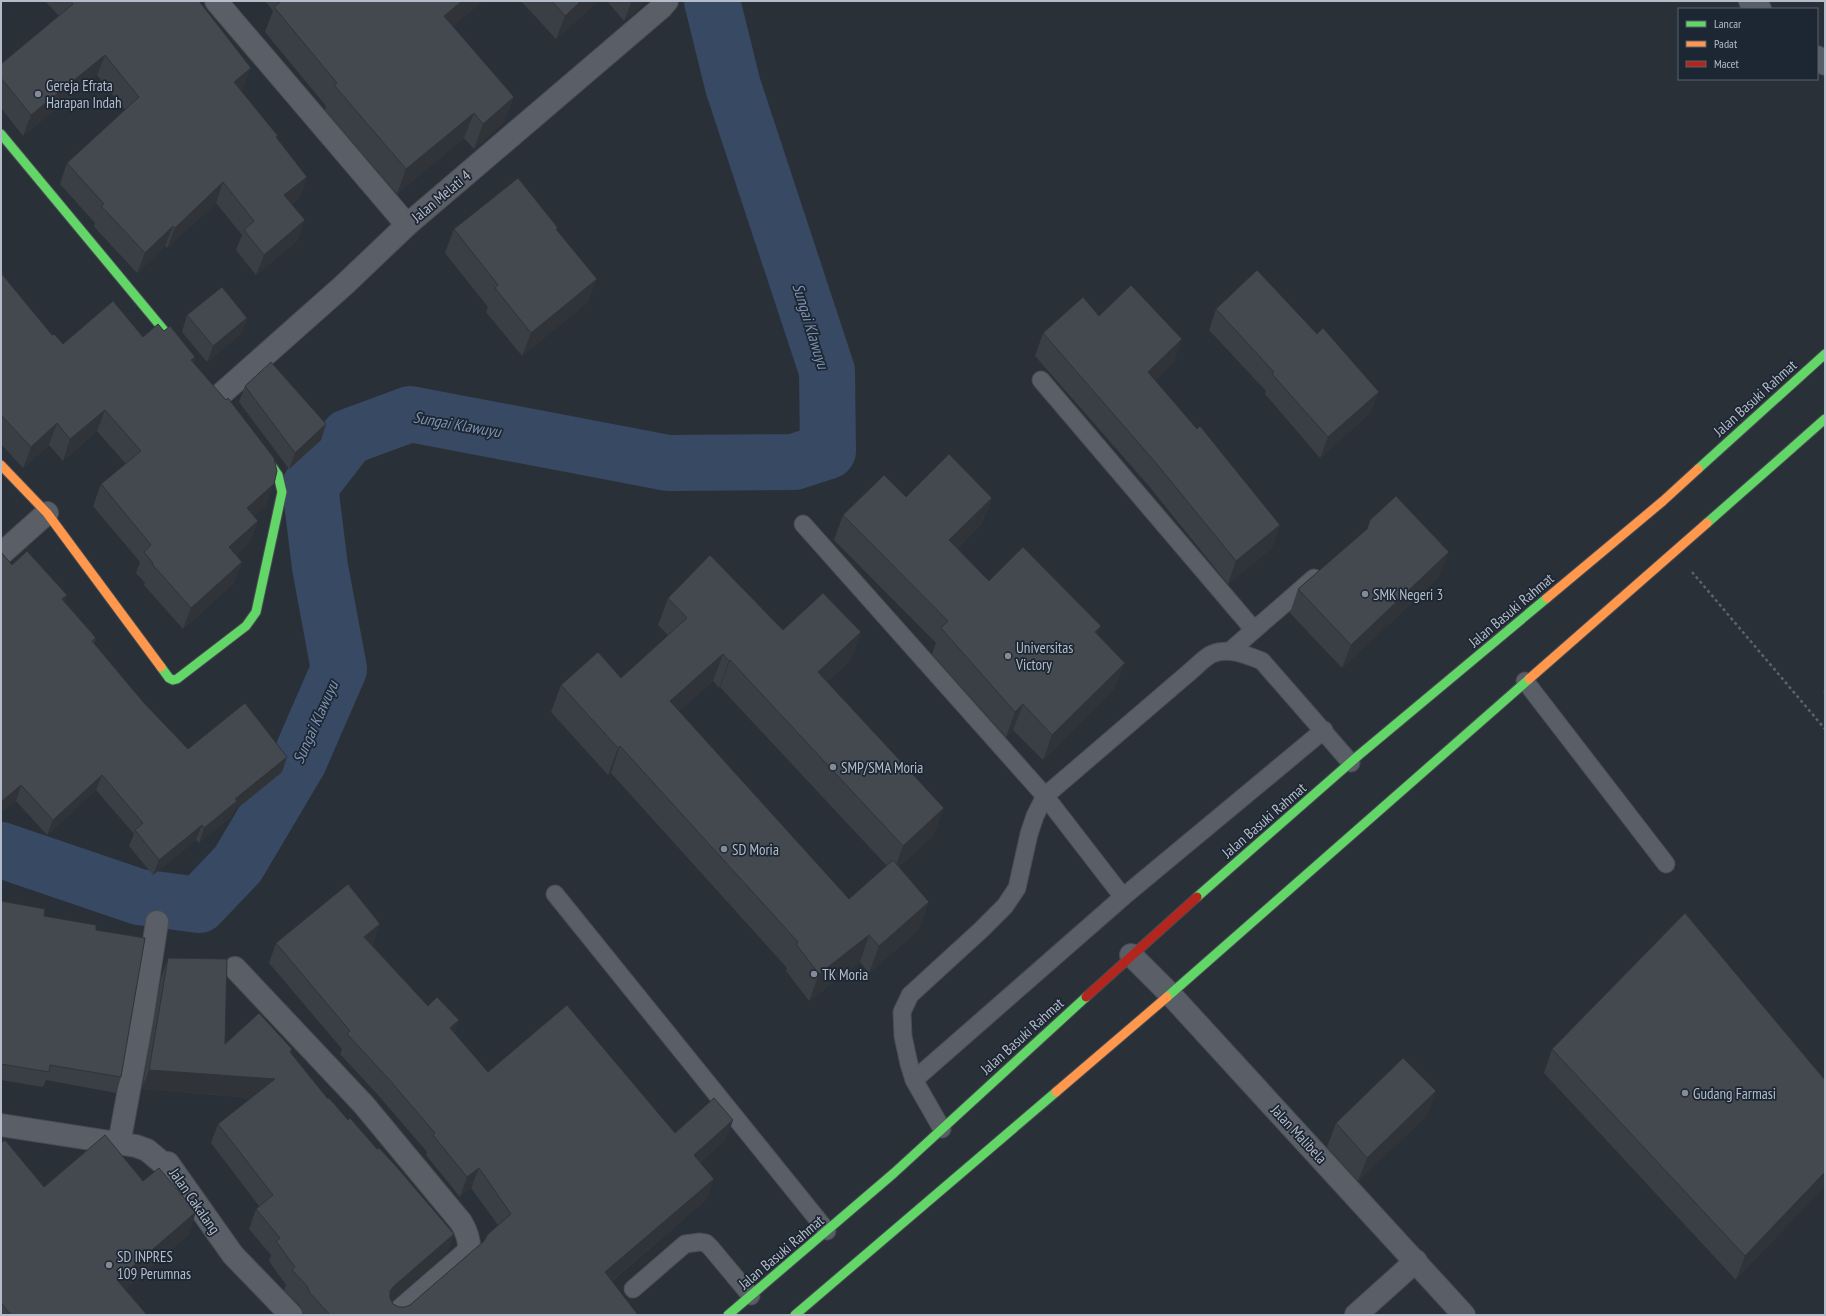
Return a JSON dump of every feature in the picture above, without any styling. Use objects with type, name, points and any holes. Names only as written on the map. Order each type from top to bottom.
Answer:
[{"type":"main road","points":[[1,134],[188,360]]},
{"type":"main road","name":"Jalan Basuki Rahmat","points":[[728,1315],[827,1231],[942,1129],[1131,955],[1351,763],[1663,500],[1825,354]]},
{"type":"main road","points":[[795,1315],[1170,994],[1525,680],[1825,419]]},
{"type":"main road","points":[[1,465],[47,513],[169,678],[175,680],[246,626],[256,612],[282,492],[278,475],[253,440]]},
{"type":"street","points":[[216,1],[407,225]]},
{"type":"street","name":"Jalan Melati 4","points":[[219,396],[344,286],[407,225],[661,8],[667,1]]},
{"type":"street","points":[[1750,1],[1759,8]]},
{"type":"street","points":[[1,554],[47,513]]},
{"type":"street","points":[[119,1144],[142,1019],[157,922]]},
{"type":"street","name":"Jalan Malibela","points":[[1131,955],[1170,994],[1464,1315]]},
{"type":"street","points":[[235,968],[364,1105],[461,1222],[467,1233],[470,1242],[469,1251],[394,1315]]},
{"type":"street","name":"Jalan Cakalang","points":[[1,1125],[136,1146],[147,1150],[165,1165],[168,1163],[232,1255],[291,1315]]},
{"type":"street","points":[[1356,1315],[1416,1261]]},
{"type":"lane","points":[[1041,380],[1254,630]]},
{"type":"lane","points":[[803,524],[1045,796],[1123,897]]},
{"type":"lane","points":[[1230,651],[1323,570]]},
{"type":"lane","points":[[942,1129],[914,1080],[909,1064],[903,1036],[902,1012],[904,1004],[910,995],[1005,906],[1017,888],[1029,834],[1035,816],[1045,796],[1212,654],[1230,651],[1247,655],[1262,661],[1324,730],[1351,763]]},
{"type":"lane","points":[[1525,680],[1666,864]]},
{"type":"lane","points":[[914,1080],[1123,897],[1324,730]]},
{"type":"lane","points":[[555,894],[827,1231]]},
{"type":"lane","points":[[633,1289],[685,1244],[700,1242],[706,1243],[711,1248],[751,1296]]},
{"type":"path","points":[[1674,550],[1825,729]]},
{"type":"building","points":[[71,1],[199,1],[251,68],[234,82],[278,136],[276,137],[307,177],[284,195],[305,220],[264,255],[244,230],[254,221],[223,182],[175,228],[173,226],[145,253],[101,206],[104,204],[67,163],[139,97],[105,55],[31,115],[1,78],[1,64],[73,4]]},
{"type":"building","points":[[281,1],[462,1],[444,16],[514,97],[483,124],[474,113],[406,169],[334,85],[337,83],[274,7]]},
{"type":"building","points":[[552,1],[581,1],[565,16]]},
{"type":"building","points":[[518,178],[558,228],[556,229],[597,279],[531,333],[495,288],[498,285],[454,229]]},
{"type":"building","points":[[1257,270],[1317,334],[1323,328],[1379,392],[1328,437],[1272,374],[1274,372],[1216,309]]},
{"type":"building","points":[[1,273],[52,335],[54,334],[63,344],[113,301],[143,337],[158,324],[164,331],[170,326],[195,357],[191,360],[226,400],[228,398],[274,458],[277,471],[274,484],[247,508],[258,521],[229,547],[242,562],[191,608],[152,564],[153,563],[144,552],[151,545],[101,484],[141,451],[105,410],[70,439],[57,423],[31,447],[1,415]]},
{"type":"building","points":[[1131,285],[1182,339],[1148,372],[1197,429],[1200,426],[1280,525],[1236,561],[1156,463],[1043,333],[1083,297],[1099,316]]},
{"type":"building","points":[[222,287],[247,318],[213,346],[187,315]]},
{"type":"building","points":[[271,362],[326,424],[295,453],[245,386]]},
{"type":"building","points":[[949,454],[992,498],[949,540],[989,581],[1023,547],[1101,626],[1095,632],[1125,663],[1052,735],[1023,704],[1015,712],[941,628],[948,621],[843,515],[884,475],[906,497]]},
{"type":"building","name":"SMK Negeri 3","points":[[1396,496],[1449,552],[1351,645],[1298,589],[1367,529],[1370,520]]},
{"type":"building","points":[[27,551],[67,595],[62,599],[96,638],[92,641],[144,703],[188,749],[245,703],[287,757],[235,799],[237,801],[204,828],[202,825],[159,860],[135,830],[143,823],[102,775],[53,820],[21,785],[1,802],[1,552],[12,565]]},
{"type":"building","points":[[710,555],[783,630],[823,593],[861,632],[818,672],[944,808],[903,846],[723,654],[670,701],[849,899],[893,860],[929,902],[879,946],[869,935],[819,974],[796,944],[798,942],[620,746],[618,748],[561,685],[598,652],[621,678],[687,618],[668,598]]},
{"type":"building","points":[[348,884],[380,924],[364,937],[428,1006],[437,997],[459,1020],[450,1028],[488,1072],[567,1005],[675,1133],[714,1098],[733,1120],[694,1155],[714,1179],[605,1272],[638,1315],[330,1315],[292,1270],[295,1267],[276,1241],[280,1238],[256,1209],[273,1195],[218,1124],[275,1079],[149,1070],[168,958],[227,959],[225,1044],[259,1013],[292,1049],[290,1052],[328,1099],[329,1098],[348,1120],[350,1118],[377,1149],[379,1148],[395,1165],[454,1234],[394,1286],[390,1291],[390,1298],[393,1304],[399,1307],[410,1305],[484,1241],[488,1234],[511,1214],[479,1168],[467,1177],[433,1135],[435,1133],[387,1077],[347,1034],[350,1031],[276,943]]},
{"type":"building","points":[[1,901],[45,909],[44,916],[96,925],[96,930],[145,938],[121,1077],[50,1065],[49,1072],[1,1064]]},
{"type":"building","name":"Gudang Farmasi","points":[[1685,913],[1825,1080],[1825,1172],[1745,1256],[1552,1049]]},
{"type":"building","points":[[1403,1058],[1436,1091],[1367,1158],[1336,1123]]},
{"type":"building","points":[[105,1135],[143,1181],[159,1168],[196,1212],[117,1280],[147,1315],[11,1315],[1,1303],[1,1143],[5,1140],[44,1187]]},
{"type":"waterway","name":"Sungai Klawuyu","points":[[1,850],[139,897],[199,905],[238,864],[299,761],[339,669],[320,567],[310,486],[348,437],[410,414],[668,463],[794,462],[828,451],[827,371],[733,86],[712,1]]},
{"type":"traffic: fast","points":[[1,134],[182,352]]},
{"type":"traffic: fast","points":[[1698,469],[1825,354]]},
{"type":"traffic: fast","points":[[1707,523],[1825,419]]},
{"type":"traffic: fast","points":[[161,667],[169,678],[173,680],[177,679],[246,626],[256,612],[282,492],[278,475],[260,449]]},
{"type":"traffic: fast","points":[[1197,897],[1359,755],[1547,598]]},
{"type":"traffic: fast","points":[[1167,997],[1529,679]]},
{"type":"traffic: fast","points":[[728,1315],[894,1173],[1086,997]]},
{"type":"traffic: fast","points":[[795,1315],[1056,1092]]},
{"type":"traffic: slow","points":[[1,465],[47,513],[161,667]]},
{"type":"traffic: slow","points":[[1547,598],[1663,501],[1698,469]]},
{"type":"traffic: slow","points":[[1529,679],[1707,523]]},
{"type":"traffic: slow","points":[[1056,1092],[1167,997]]},
{"type":"traffic: jam","points":[[1086,997],[1197,897]]},
{"type":"place","name":"Gereja Efrata Harapan Indah","points":[[38,94]]},
{"type":"place","name":"SMK Negeri 3","points":[[1365,594]]},
{"type":"place","name":"Universitas Victory","points":[[1008,656]]},
{"type":"place","name":"SMP/SMA Moria","points":[[833,767]]},
{"type":"place","name":"SD Moria","points":[[724,849]]},
{"type":"place","name":"TK Moria","points":[[814,974]]},
{"type":"place","name":"Gudang Farmasi","points":[[1685,1093]]},
{"type":"place","name":"SD INPRES 109 Perumnas","points":[[109,1265]]}]
